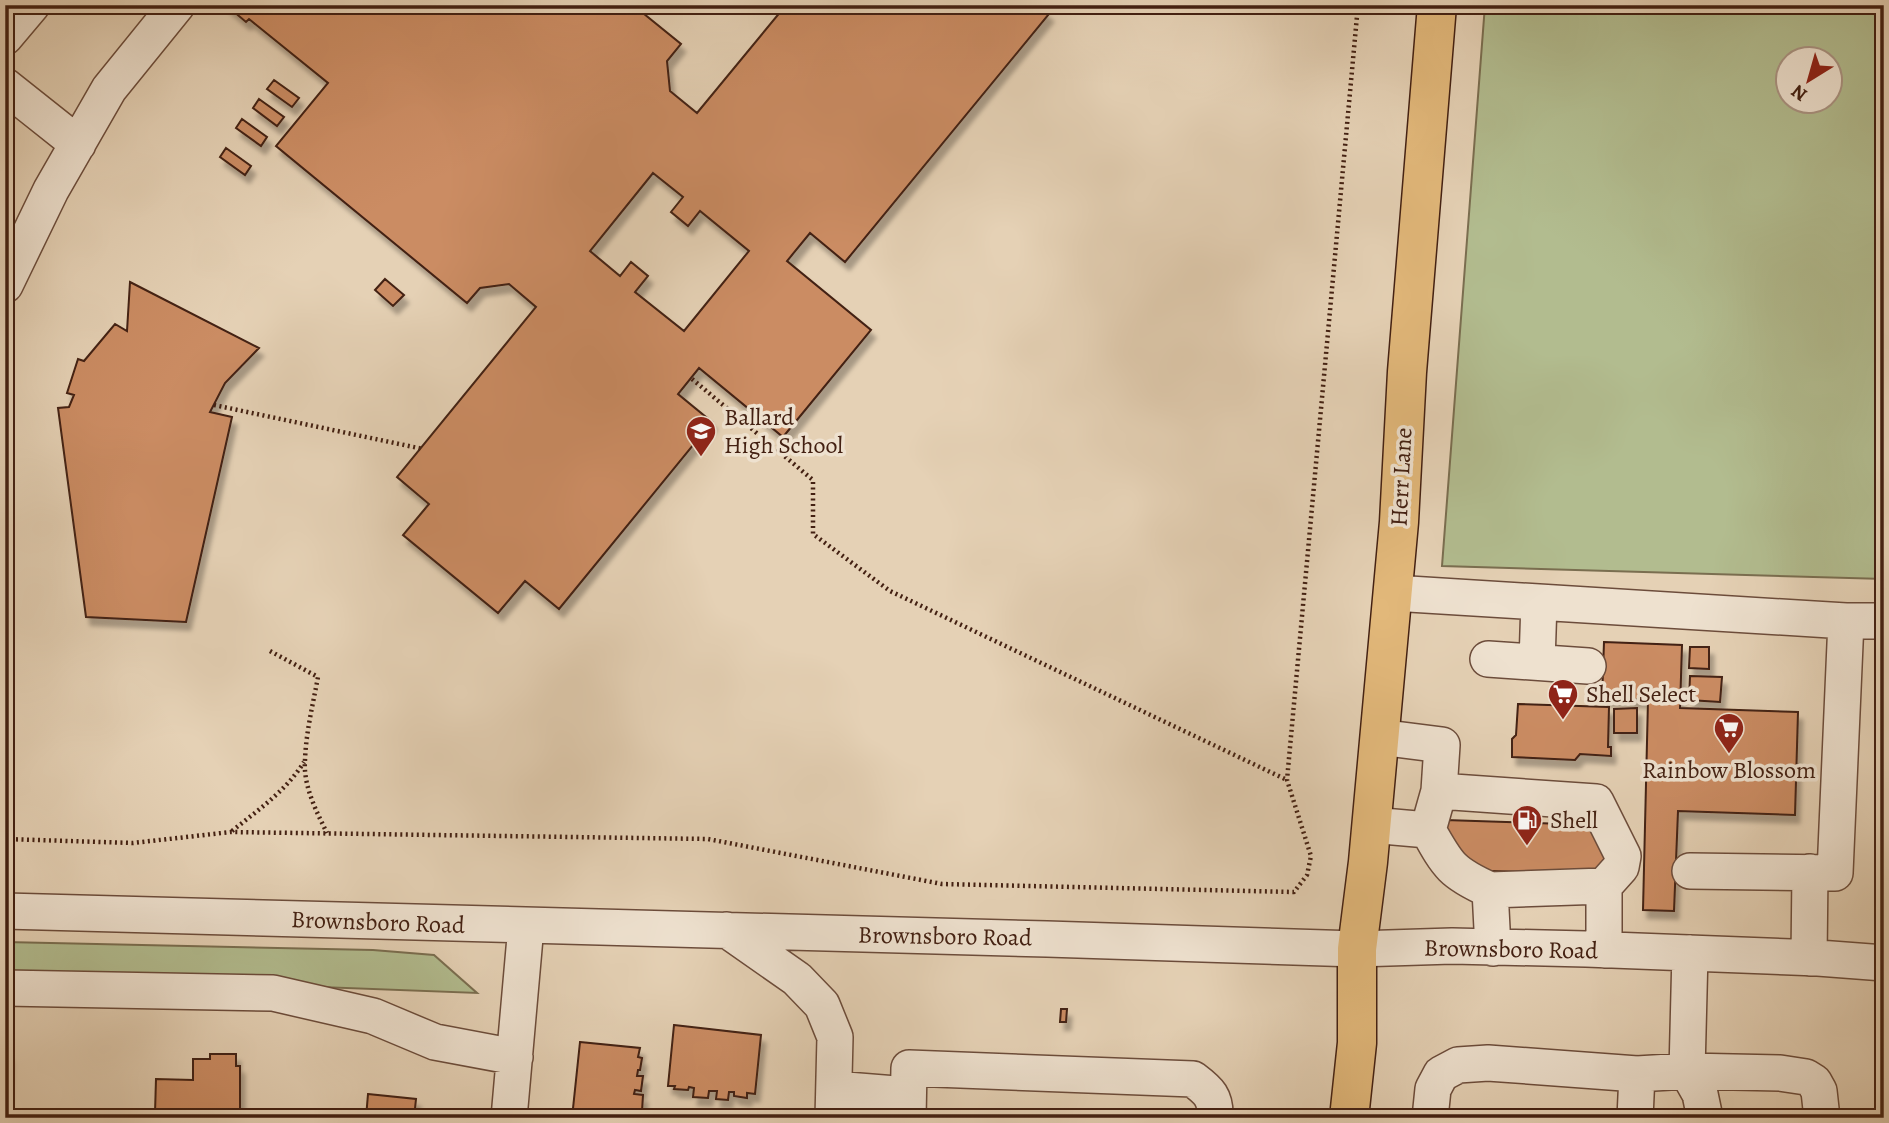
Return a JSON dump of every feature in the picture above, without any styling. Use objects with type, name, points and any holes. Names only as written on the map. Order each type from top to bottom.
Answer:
[{"type":"main road","name":"Herr Lane","points":[[1349,1118],[1357,1043],[1357,949],[1393,593],[1407,372],[1437,5]]},
{"type":"street","points":[[5,37],[32,5]]},
{"type":"street","points":[[5,285],[51,190],[108,89],[177,5]]},
{"type":"street","points":[[5,86],[78,144]]},
{"type":"street","points":[[1393,593],[1846,621],[1884,621]]},
{"type":"street","points":[[1537,663],[1539,602]]},
{"type":"street","points":[[1690,871],[1835,873],[1846,621]]},
{"type":"street","points":[[1488,659],[1588,666]]},
{"type":"street","points":[[1379,737],[1442,745],[1439,791],[1428,830],[1446,862],[1469,880],[1490,890],[1604,886]]},
{"type":"street","points":[[1439,791],[1596,802],[1623,856],[1621,867],[1604,886],[1604,950]]},
{"type":"street","points":[[1371,825],[1428,830]]},
{"type":"street","points":[[1809,958],[1810,872]]},
{"type":"street","points":[[1490,890],[1493,948]]},
{"type":"street","name":"Brownsboro Road","points":[[5,911],[1357,949],[1452,946],[1604,950],[1884,963]]},
{"type":"street","points":[[509,1118],[526,926]]},
{"type":"street","points":[[727,930],[797,979],[822,1005],[835,1037],[833,1103],[908,1106],[909,1068],[1194,1079],[1209,1090],[1216,1106],[1215,1118]]},
{"type":"street","points":[[1690,953],[1688,1071],[1700,1094],[1705,1118]]},
{"type":"street","points":[[5,988],[273,993],[373,1016],[435,1042],[515,1056]]},
{"type":"street","points":[[1430,1118],[1433,1089],[1441,1074],[1458,1065],[1488,1063],[1637,1074],[1688,1071],[1780,1073],[1806,1077],[1814,1082],[1819,1091],[1822,1118]]},
{"type":"street","points":[[1635,1118],[1637,1074]]},
{"type":"path","points":[[5,839],[133,843],[231,832],[708,839],[943,884],[1294,892],[1307,875],[1311,856],[1287,780],[1358,5]]},
{"type":"path","points":[[692,379],[813,480],[813,534],[890,591],[1287,780]]},
{"type":"path","points":[[214,405],[423,449]]},
{"type":"path","points":[[270,652],[318,677],[304,762],[312,799],[327,833]]},
{"type":"path","points":[[231,832],[278,794],[294,778],[304,762]]},
{"type":"green space","points":[[1485,5],[1884,5],[1884,579],[1442,566]]},
{"type":"green space","points":[[5,942],[373,950],[434,955],[477,993],[239,984],[5,980]]},
{"type":"building","points":[[226,5],[633,5],[681,44],[667,61],[670,91],[697,113],[786,5],[1038,5],[1049,14],[845,262],[810,233],[787,261],[871,330],[783,437],[699,368],[678,394],[712,422],[559,609],[525,581],[498,613],[403,535],[429,504],[397,477],[536,307],[509,284],[480,288],[467,303],[276,146],[328,83],[249,19],[246,22]],"holes":[[[653,173],[683,197],[671,212],[688,226],[700,211],[749,251],[684,331],[635,292],[648,276],[631,262],[620,276],[590,251]]]},
{"type":"building","points":[[274,80],[299,98],[292,107],[267,89]]},
{"type":"building","points":[[259,99],[284,117],[277,126],[253,108]]},
{"type":"building","points":[[242,119],[267,137],[261,146],[236,128]]},
{"type":"building","points":[[226,148],[251,166],[245,175],[220,157]]},
{"type":"building","points":[[385,279],[404,295],[393,306],[375,290]]},
{"type":"building","points":[[130,282],[259,348],[225,383],[210,412],[232,417],[186,622],[86,617],[58,408],[69,407],[74,395],[67,393],[78,359],[84,361],[115,324],[127,331]]},
{"type":"building","points":[[1604,642],[1682,645],[1680,708],[1798,712],[1795,815],[1678,811],[1674,911],[1643,910],[1648,700],[1602,698]]},
{"type":"building","points":[[1690,647],[1709,647],[1709,669],[1689,668]]},
{"type":"building","points":[[1690,676],[1722,677],[1720,702],[1689,700]]},
{"type":"building","name":"Shell Select","points":[[1518,704],[1609,707],[1608,747],[1611,747],[1611,756],[1580,754],[1575,760],[1512,757]]},
{"type":"building","points":[[1637,708],[1637,733],[1614,733],[1614,709]]},
{"type":"building","name":"Shell","points":[[1445,820],[1595,825],[1611,856],[1609,875],[1460,870],[1444,837]]},
{"type":"building","points":[[1061,1009],[1067,1009],[1066,1022],[1060,1022]]},
{"type":"building","points":[[674,1025],[761,1035],[755,1094],[747,1093],[747,1098],[734,1096],[734,1092],[729,1092],[728,1100],[716,1099],[717,1091],[709,1091],[708,1098],[693,1097],[694,1088],[674,1089],[675,1086],[668,1086]]},
{"type":"building","points":[[580,1042],[640,1048],[638,1057],[642,1058],[637,1076],[643,1076],[641,1091],[635,1090],[634,1094],[643,1095],[642,1111],[635,1110],[635,1118],[572,1118]]},
{"type":"building","points":[[5,1054],[8,1055],[6,1103],[5,1103]]},
{"type":"building","points":[[210,1054],[236,1054],[236,1066],[240,1066],[240,1114],[155,1113],[156,1079],[193,1080],[193,1059],[210,1059]]},
{"type":"building","points":[[368,1094],[416,1099],[414,1118],[366,1118]]},
{"type":"building","points":[[1476,1112],[1570,1118],[1475,1118]]},
{"type":"building","points":[[954,1114],[1108,1118],[954,1118]]},
{"type":"building","points":[[1751,1114],[1807,1116],[1807,1118],[1751,1118]]},
{"type":"place","name":"Ballard High School","points":[[701,458]]},
{"type":"place","name":"Shell Select","points":[[1563,721]]},
{"type":"place","name":"Rainbow Blossom","points":[[1729,755]]},
{"type":"place","name":"Shell","points":[[1527,847]]}]
